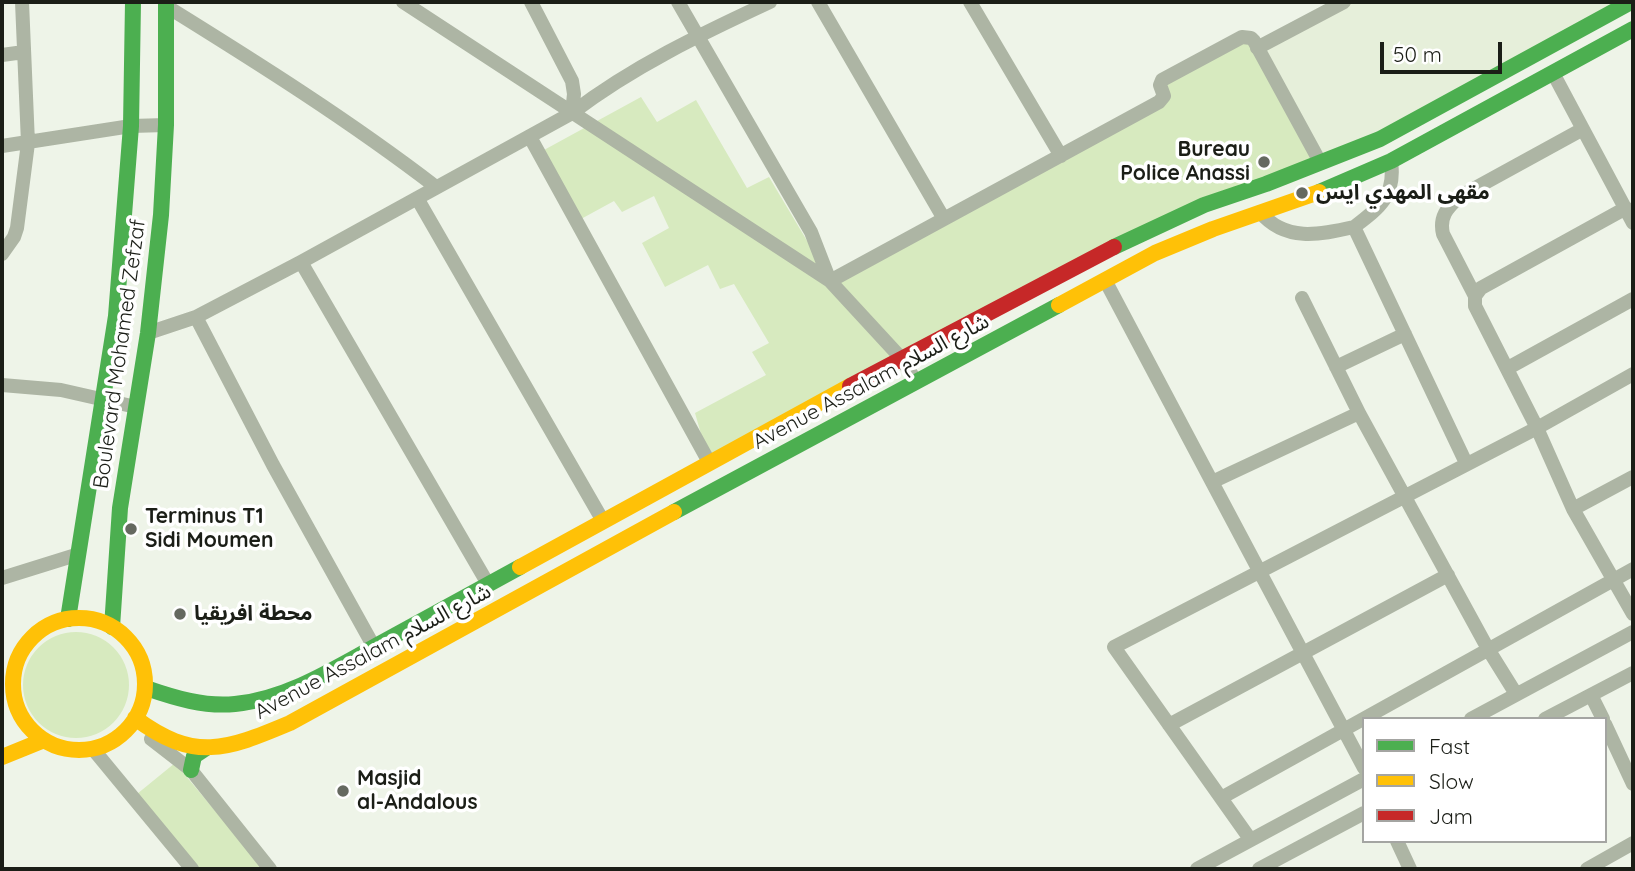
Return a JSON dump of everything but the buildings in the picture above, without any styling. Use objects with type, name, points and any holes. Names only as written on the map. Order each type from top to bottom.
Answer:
[{"type":"street","points":[[2,254],[17,228],[28,143],[22,2]]},
{"type":"street","name":"Boulevard Mohamed Zefzaf","points":[[68,619],[104,400],[120,277],[131,126],[132,2]]},
{"type":"street","points":[[403,2],[830,281],[901,358],[916,381]]},
{"type":"street","points":[[531,2],[572,81],[572,113]]},
{"type":"street","points":[[678,2],[811,232],[830,281]]},
{"type":"street","points":[[148,333],[196,317],[301,262],[530,137],[572,113],[611,85],[697,36],[770,2]]},
{"type":"street","points":[[818,2],[944,219]]},
{"type":"street","points":[[970,2],[1061,156]]},
{"type":"street","points":[[1257,48],[1344,2]]},
{"type":"street","name":"Avenue Assalam شارع السلام","points":[[146,688],[194,704],[219,706],[247,703],[291,689],[325,674],[901,358],[1144,231],[1204,205],[1380,139],[1630,2]]},
{"type":"street","points":[[166,4],[398,157],[436,187]]},
{"type":"street","name":"Boulevard Mohamed Zefzaf","points":[[112,627],[120,508],[148,333],[161,215],[166,125],[166,4]]},
{"type":"street","name":"Avenue Assalam شارع السلام","points":[[133,722],[175,743],[206,748],[246,742],[290,723],[1155,253],[1213,229],[1329,189],[1391,161],[1633,29]]},
{"type":"street","points":[[830,281],[1159,103],[1164,96],[1160,85],[1163,80],[1242,37],[1251,38],[1320,162]]},
{"type":"street","points":[[2,55],[24,52]]},
{"type":"street","points":[[1553,73],[1633,223]]},
{"type":"street","points":[[2,146],[131,126],[166,125]]},
{"type":"street","points":[[1583,129],[1459,197],[1446,208],[1440,223],[1475,296],[1475,306],[1537,428],[1573,509],[1633,614]]},
{"type":"street","points":[[530,137],[709,462]]},
{"type":"street","points":[[1260,212],[1270,224],[1285,231],[1306,234],[1353,227],[1382,203],[1392,187],[1391,161]]},
{"type":"street","points":[[417,198],[603,521]]},
{"type":"street","points":[[1204,205],[1213,229]]},
{"type":"street","points":[[1475,296],[1481,288],[1626,208]]},
{"type":"street","points":[[1353,227],[1466,463]]},
{"type":"street","points":[[301,262],[488,584]]},
{"type":"street","points":[[1105,280],[1362,764]]},
{"type":"street","points":[[1302,298],[1359,413],[1488,649],[1516,694]]},
{"type":"street","points":[[1508,368],[1633,299]]},
{"type":"street","points":[[196,317],[273,465],[374,647]]},
{"type":"street","points":[[1336,367],[1405,334]]},
{"type":"street","points":[[1250,839],[1114,647],[1537,428],[1633,374]]},
{"type":"street","points":[[2,385],[61,390],[136,407]]},
{"type":"street","points":[[1212,482],[1359,413]]},
{"type":"street","points":[[1573,509],[1633,477]]},
{"type":"street","points":[[2,578],[79,554]]},
{"type":"street","points":[[1367,717],[1633,569]]},
{"type":"street","points":[[1169,725],[1448,575]]},
{"type":"street","points":[[68,619],[91,620],[112,627],[137,653],[145,676],[146,688],[133,722],[117,738],[93,749],[59,748],[44,740],[25,723],[7,680],[19,655],[32,638],[48,626],[68,619]]},
{"type":"street","points":[[1475,717],[1633,632]]},
{"type":"street","points":[[1549,717],[1633,673]]},
{"type":"street","points":[[1591,695],[1601,717]]},
{"type":"street","points":[[1221,798],[1362,720]]},
{"type":"street","points":[[133,722],[191,770],[270,869]]},
{"type":"street","points":[[1607,728],[1633,784]]},
{"type":"street","points":[[2,757],[44,740]]},
{"type":"street","points":[[191,770],[194,756],[206,748]]},
{"type":"street","points":[[93,749],[192,869]]},
{"type":"street","points":[[1197,869],[1362,780]]},
{"type":"street","points":[[1259,869],[1362,814]]},
{"type":"street","points":[[1398,843],[1409,869]]},
{"type":"street","points":[[1587,869],[1633,843]]},
{"type":"shaded area","points":[[1344,2],[1631,2],[1320,162],[1257,48]]},
{"type":"green space","points":[[1250,35],[1320,162],[1204,205],[709,462],[695,413],[766,375],[752,352],[769,343],[734,284],[720,289],[708,265],[665,287],[642,243],[669,228],[654,196],[622,212],[614,201],[581,219],[529,123],[544,150],[641,97],[657,122],[696,100],[747,188],[769,177],[831,281],[1166,95],[1161,83]]},
{"type":"green space","points":[[76,632],[96,636],[114,647],[125,665],[129,685],[125,705],[114,723],[96,734],[76,738],[56,734],[38,723],[27,705],[23,685],[27,665],[38,647],[56,636]]},
{"type":"green space","points":[[175,763],[264,869],[200,869],[137,794]]},
{"type":"traffic: fast","points":[[68,619],[116,316],[131,126],[133,2]]},
{"type":"traffic: fast","points":[[112,627],[120,508],[148,333],[161,215],[166,125],[166,2]]},
{"type":"traffic: fast","points":[[1114,247],[1204,205],[1266,184],[1380,139],[1631,2]]},
{"type":"traffic: fast","points":[[1319,192],[1391,161],[1633,29]]},
{"type":"traffic: fast","points":[[674,512],[1059,305]]},
{"type":"traffic: fast","points":[[146,688],[212,704],[235,704],[274,696],[330,671],[520,567]]},
{"type":"traffic: fast","points":[[191,770],[194,756],[206,748]]},
{"type":"traffic: slow","points":[[1059,305],[1155,253],[1213,229],[1319,192]]},
{"type":"traffic: slow","points":[[520,567],[850,386]]},
{"type":"traffic: slow","points":[[135,718],[156,732],[193,746],[211,747],[247,740],[290,723],[674,512]]},
{"type":"traffic: slow","points":[[79,618],[104,623],[126,637],[140,659],[145,684],[140,709],[126,731],[104,745],[79,750],[54,745],[32,731],[18,709],[13,684],[18,659],[32,637],[54,623],[79,618]]},
{"type":"traffic: slow","points":[[2,757],[44,740]]},
{"type":"traffic: jam","points":[[850,386],[1114,247]]},
{"type":"place","name":"Bureau Police Anassi","points":[[1264,162]]},
{"type":"place","name":"مقهى المهدي ايس","points":[[1302,193]]},
{"type":"place","name":"Terminus T1 Sidi Moumen","points":[[131,529]]},
{"type":"place","name":"محطة افريقيا","points":[[180,614]]},
{"type":"place","name":"Masjid al-Andalous","points":[[343,791]]}]
